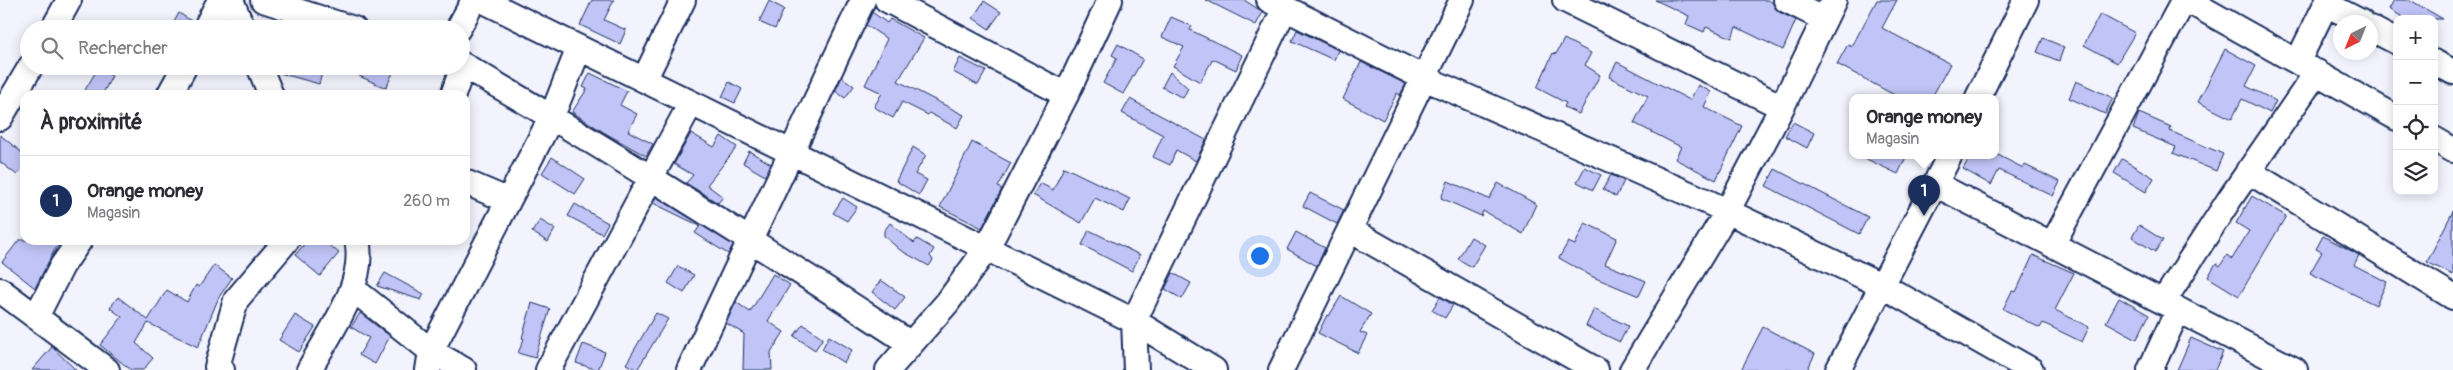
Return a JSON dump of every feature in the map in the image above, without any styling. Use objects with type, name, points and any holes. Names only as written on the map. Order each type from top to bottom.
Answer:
[{"type":"street","points":[[58,20],[69,0]]},
{"type":"street","points":[[210,20],[220,0]]},
{"type":"street","points":[[231,0],[239,20]]},
{"type":"street","points":[[264,0],[326,20]]},
{"type":"street","points":[[463,20],[474,0]]},
{"type":"street","points":[[482,0],[1134,321],[1214,370]]},
{"type":"street","points":[[644,80],[683,0]]},
{"type":"street","points":[[689,370],[863,0]]},
{"type":"street","points":[[887,0],[1066,95]]},
{"type":"street","points":[[888,370],[947,303],[987,248],[1066,95],[1110,0]]},
{"type":"street","points":[[1281,370],[1462,0]]},
{"type":"street","points":[[1565,0],[1782,107]]},
{"type":"street","points":[[1632,370],[1726,212],[1782,107],[1829,9],[1786,0]]},
{"type":"street","points":[[1979,94],[2026,0]]},
{"type":"street","points":[[2052,245],[2186,0],[2393,116]]},
{"type":"street","points":[[2150,370],[2170,306],[2307,66],[2327,2],[2349,15]]},
{"type":"street","points":[[1136,370],[1134,321],[1277,4],[1424,78],[1726,212],[1881,285],[2031,370]]},
{"type":"street","points":[[2378,32],[2393,40]]},
{"type":"street","points":[[430,361],[507,200],[552,116],[579,48]]},
{"type":"street","points":[[2438,64],[2453,72]]},
{"type":"street","points":[[470,70],[552,116],[650,179],[750,239],[911,344]]},
{"type":"street","points":[[0,118],[26,75]]},
{"type":"street","points":[[172,90],[179,75]]},
{"type":"street","points":[[263,75],[269,90]]},
{"type":"street","points":[[454,90],[459,75]]},
{"type":"street","points":[[548,370],[691,103]]},
{"type":"street","points":[[2438,142],[2453,150]]},
{"type":"street","points":[[1838,370],[1948,159]]},
{"type":"street","points":[[2248,171],[2453,297]]},
{"type":"street","points":[[470,184],[507,200]]},
{"type":"street","points":[[1935,184],[2295,370]]},
{"type":"street","points":[[1350,230],[1596,370]]},
{"type":"street","points":[[36,317],[62,266],[77,245]]},
{"type":"street","points":[[222,370],[218,367],[236,300],[283,245]]},
{"type":"street","points":[[309,370],[353,289],[360,254],[358,245]]},
{"type":"street","points":[[353,289],[430,361],[464,370]]},
{"type":"street","points":[[0,290],[99,368]]},
{"type":"building","points":[[592,0],[614,0],[604,20],[626,30],[620,44],[580,25]]},
{"type":"building","points":[[1206,0],[1244,0],[1263,12],[1256,25]]},
{"type":"building","points":[[1655,0],[1768,0],[1773,3],[1779,12],[1796,20],[1783,50],[1736,27],[1732,38],[1706,27],[1704,32],[1686,24],[1689,16]]},
{"type":"building","points":[[1877,0],[1897,0],[1882,28],[1950,64],[1934,94],[1892,94],[1837,64],[1848,44],[1852,46]]},
{"type":"building","points":[[2394,0],[2410,0],[2436,15],[2399,15],[2389,9]]},
{"type":"building","points":[[769,1],[784,9],[775,29],[759,22]]},
{"type":"building","points":[[984,1],[1001,12],[989,29],[973,18]]},
{"type":"building","points":[[872,12],[887,23],[890,19],[924,38],[898,81],[964,115],[957,128],[929,113],[928,115],[902,102],[893,118],[874,107],[882,93],[865,85],[887,39],[866,25]]},
{"type":"building","points":[[179,13],[190,20],[175,20]]},
{"type":"building","points":[[2100,14],[2135,33],[2117,63],[2084,45]]},
{"type":"building","points":[[1171,17],[1192,26],[1190,30],[1242,55],[1236,70],[1213,59],[1200,82],[1173,66],[1184,47],[1162,37]]},
{"type":"building","points":[[1297,30],[1338,50],[1334,60],[1292,41]]},
{"type":"building","points":[[2043,38],[2064,47],[2059,61],[2037,52]]},
{"type":"building","points":[[1564,39],[1591,53],[1585,65],[1600,75],[1579,114],[1564,107],[1566,103],[1537,88],[1553,53],[1556,54]]},
{"type":"building","points":[[1118,44],[1143,59],[1123,94],[1103,83],[1117,58],[1112,55]]},
{"type":"building","points":[[2225,49],[2256,66],[2246,86],[2276,101],[2270,113],[2242,99],[2232,119],[2198,102]]},
{"type":"building","points":[[960,58],[986,71],[978,85],[953,72]]},
{"type":"building","points":[[1361,62],[1406,84],[1400,95],[1397,93],[1383,120],[1343,99]]},
{"type":"building","points":[[1617,62],[1690,100],[1698,85],[1711,92],[1704,107],[1742,126],[1716,180],[1675,159],[1681,147],[1634,123],[1648,96],[1609,77]]},
{"type":"building","points":[[1170,72],[1188,88],[1183,98],[1162,87]]},
{"type":"building","points":[[590,73],[627,91],[620,105],[637,114],[628,131],[653,144],[646,156],[572,112],[587,89],[583,87]]},
{"type":"building","points":[[94,75],[112,76],[105,90],[85,90]]},
{"type":"building","points":[[287,75],[322,75],[319,84]]},
{"type":"building","points":[[360,75],[392,75],[386,88]]},
{"type":"building","points":[[842,77],[854,86],[845,98],[835,91]]},
{"type":"building","points":[[2076,81],[2113,98],[2105,114],[2069,98]]},
{"type":"building","points":[[729,82],[742,89],[735,103],[722,97]]},
{"type":"building","points":[[1130,99],[1206,140],[1196,161],[1176,150],[1170,165],[1153,157],[1163,135],[1122,113]]},
{"type":"building","points":[[2139,113],[2171,127],[2170,131],[2223,154],[2216,171],[2173,153],[2176,147],[2133,129]]},
{"type":"building","points":[[1793,122],[1814,133],[1807,148],[1785,136]]},
{"type":"building","points":[[691,133],[714,147],[721,136],[737,147],[707,185],[723,197],[718,203],[686,183],[693,175],[674,164]]},
{"type":"building","points":[[0,135],[20,151],[20,171],[17,175],[0,162]]},
{"type":"building","points":[[972,142],[1011,163],[998,187],[1002,189],[982,228],[940,207]]},
{"type":"building","points":[[913,147],[926,155],[915,174],[927,180],[919,195],[896,181]]},
{"type":"building","points":[[749,151],[771,164],[765,176],[743,163]]},
{"type":"building","points":[[1999,156],[2023,168],[2025,165],[2060,182],[2053,196],[1999,170],[1991,185],[1963,169],[1969,159],[1999,159]]},
{"type":"building","points":[[552,157],[585,179],[575,194],[542,173]]},
{"type":"building","points":[[1866,159],[1905,159],[1898,174]]},
{"type":"building","points":[[2122,159],[2154,178],[2146,192],[2114,173]]},
{"type":"building","points":[[1064,167],[1130,199],[1124,212],[1095,198],[1081,223],[1033,195],[1040,183],[1053,190]]},
{"type":"building","points":[[1585,167],[1601,175],[1593,190],[1577,182]]},
{"type":"building","points":[[1775,169],[1868,217],[1859,234],[1766,186]]},
{"type":"building","points":[[1611,175],[1624,181],[1616,197],[1603,189]]},
{"type":"building","points":[[1448,181],[1489,199],[1498,183],[1536,204],[1523,234],[1483,211],[1481,216],[1441,198]]},
{"type":"building","points":[[1310,193],[1344,210],[1337,224],[1303,206]]},
{"type":"building","points":[[2252,196],[2286,216],[2239,296],[2208,277],[2216,263],[2220,266],[2227,255],[2232,259],[2249,231],[2236,223]]},
{"type":"building","points":[[656,197],[733,245],[728,254],[695,233],[700,226],[653,203]]},
{"type":"building","points":[[843,198],[857,207],[847,221],[833,213]]},
{"type":"building","points":[[575,204],[608,223],[602,234],[568,216]]},
{"type":"building","points":[[2453,211],[2453,275],[2427,262]]},
{"type":"building","points":[[540,220],[555,229],[548,242],[532,232]]},
{"type":"building","points":[[890,223],[914,243],[917,239],[934,249],[930,256],[933,260],[929,266],[900,250],[884,236],[884,231]]},
{"type":"building","points":[[1585,223],[1617,238],[1605,264],[1646,281],[1639,296],[1593,277],[1559,258],[1568,242],[1575,245]]},
{"type":"building","points":[[2139,225],[2163,240],[2155,252],[2132,237]]},
{"type":"building","points":[[1089,230],[1140,255],[1132,271],[1082,245]]},
{"type":"building","points":[[1296,232],[1325,248],[1317,266],[1287,249]]},
{"type":"building","points":[[2323,236],[2359,255],[2354,265],[2387,282],[2376,305],[2310,273],[2322,252],[2316,249]]},
{"type":"building","points":[[1471,237],[1485,245],[1472,267],[1458,259]]},
{"type":"building","points":[[19,240],[20,245],[58,245],[35,288],[2,262]]},
{"type":"building","points":[[304,245],[329,245],[339,253],[320,276],[295,255]]},
{"type":"building","points":[[2033,255],[2074,273],[2055,310],[2089,327],[2082,342],[2043,323],[2040,328],[2003,309],[2012,291],[2016,292]]},
{"type":"building","points":[[214,265],[232,278],[219,297],[198,347],[148,323],[136,343],[153,358],[143,370],[131,370],[100,345],[122,317],[110,308],[118,297],[148,320],[167,290],[187,302],[196,285],[199,287]]},
{"type":"building","points":[[678,266],[694,275],[684,293],[668,283]]},
{"type":"building","points":[[385,273],[424,294],[421,300],[377,286]]},
{"type":"building","points":[[1173,273],[1191,283],[1182,299],[1165,289]]},
{"type":"building","points":[[773,274],[790,285],[768,321],[784,332],[771,352],[772,370],[743,370],[744,334],[726,323],[736,302],[750,312]]},
{"type":"building","points":[[881,280],[905,297],[895,310],[872,292]]},
{"type":"building","points":[[1341,296],[1371,314],[1360,332],[1367,335],[1358,353],[1318,333],[1327,315],[1329,316]]},
{"type":"building","points":[[1440,297],[1453,305],[1445,318],[1432,310]]},
{"type":"building","points":[[2119,298],[2149,315],[2137,339],[2106,322]]},
{"type":"building","points":[[532,303],[550,309],[535,358],[518,353],[524,339],[522,338]]},
{"type":"building","points":[[1594,309],[1628,326],[1620,342],[1586,326]]},
{"type":"building","points":[[360,313],[390,336],[375,364],[359,355],[369,338],[351,327]]},
{"type":"building","points":[[656,313],[668,319],[637,370],[626,364]]},
{"type":"building","points":[[295,315],[315,327],[299,352],[279,340]]},
{"type":"building","points":[[803,324],[823,338],[815,350],[794,336]]},
{"type":"building","points":[[1763,327],[1815,354],[1807,370],[1741,370]]},
{"type":"building","points":[[829,336],[852,350],[844,363],[822,349]]},
{"type":"building","points":[[2191,338],[2223,352],[2215,370],[2177,370]]},
{"type":"building","points":[[583,344],[605,352],[598,370],[576,363]]},
{"type":"building","points":[[52,347],[76,370],[32,370]]},
{"type":"place","name":"Orange money","points":[[1924,216]]}]
